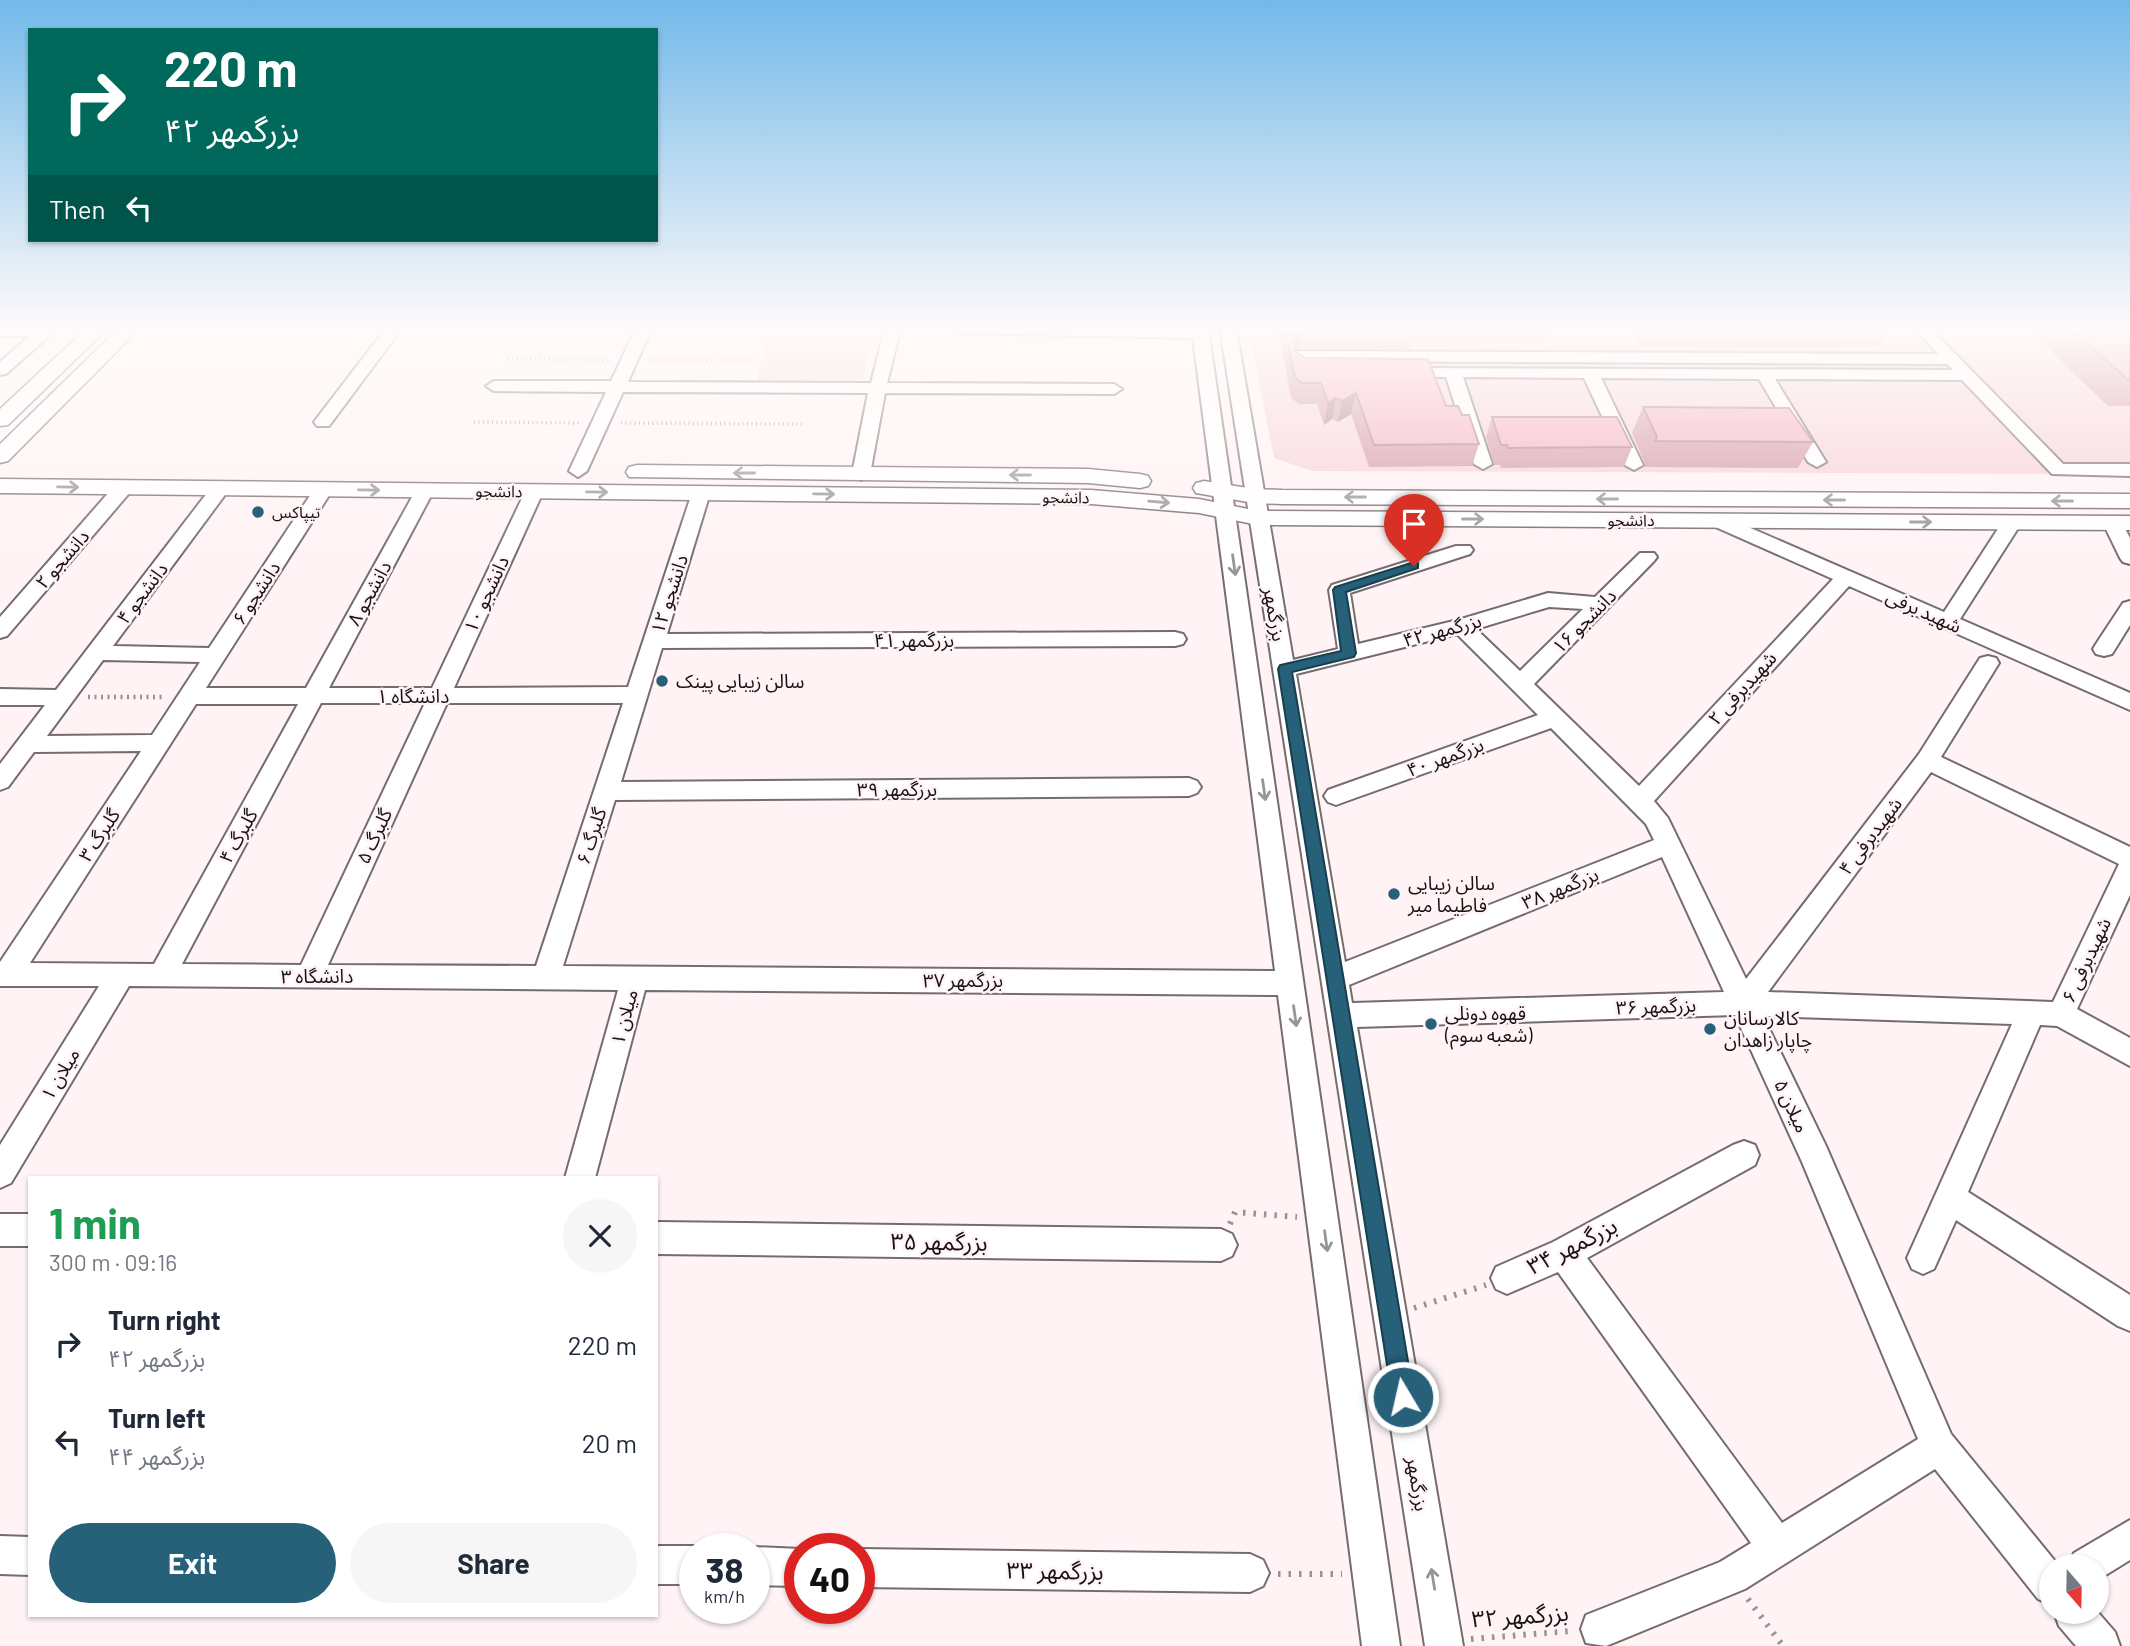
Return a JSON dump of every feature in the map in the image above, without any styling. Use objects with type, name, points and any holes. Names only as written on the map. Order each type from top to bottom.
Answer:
[{"type":"main road","points":[[0,420],[16,405]]},
{"type":"main road","points":[[0,456],[52,405]]},
{"type":"main road","name":"دانشجو","points":[[0,466],[17,480],[124,487],[1091,497],[1199,506],[1226,501]]},
{"type":"main road","name":"دانشجو","points":[[17,480],[578,471],[1088,476],[1256,507],[1718,521],[2122,523]]},
{"type":"main road","name":"دانشجو","points":[[1256,507],[2130,501]]},
{"type":"street","points":[[323,422],[336,405]]},
{"type":"street","points":[[578,471],[609,405]]},
{"type":"street","points":[[861,474],[875,405]]},
{"type":"street","name":"بزرگمهر","points":[[1211,405],[1381,1646]]},
{"type":"street","name":"بزرگمهر","points":[[1240,405],[1444,1643]]},
{"type":"street","points":[[1463,405],[1483,464]]},
{"type":"street","points":[[1605,405],[1634,465]]},
{"type":"street","points":[[1783,405],[1817,462]]},
{"type":"street","points":[[1997,405],[2059,470],[2130,470]]},
{"type":"street","name":"دانشجو ۲","points":[[0,631],[124,487]]},
{"type":"street","name":"دانشجو ۴","points":[[0,781],[221,488]]},
{"type":"street","name":"دانشجو ۶","points":[[189,696],[324,489]]},
{"type":"street","name":"دانشجو ۸","points":[[314,696],[425,490]]},
{"type":"street","name":"دانشجو ۱۰","points":[[439,696],[534,492]]},
{"type":"street","name":"دانشجو ۱۲","points":[[636,695],[701,493]]},
{"type":"street","name":"شهید برفی","points":[[1718,521],[2130,702]]},
{"type":"street","points":[[1948,622],[2012,522]]},
{"type":"street","points":[[2122,523],[2130,558]]},
{"type":"street","points":[[1349,653],[1339,590],[1464,550]]},
{"type":"street","name":"دانشجو ۱۶","points":[[1520,685],[1647,557]]},
{"type":"street","name":"شهیدبرفی ۲","points":[[1640,800],[1846,577]]},
{"type":"street","name":"بزرگمهر ۴۲","points":[[1285,669],[1461,626],[1548,600],[1600,604]]},
{"type":"street","points":[[2104,649],[2130,608]]},
{"type":"street","name":"میلان ۵","points":[[1461,626],[1656,818],[1815,1156],[1938,1446],[2039,1571]]},
{"type":"street","name":"بزرگمهر ۴۱","points":[[654,641],[1175,639]]},
{"type":"street","points":[[97,653],[216,655]]},
{"type":"street","name":"شهیدبرفی ۴","points":[[1744,1003],[1927,760],[1988,663]]},
{"type":"street","name":"دانشگاه ۱","points":[[189,696],[636,695]]},
{"type":"street","name":"گلبرگ ۶","points":[[546,978],[636,695]]},
{"type":"street","name":"گلبرگ ۳","points":[[4,974],[189,696]]},
{"type":"street","name":"گلبرگ ۴","points":[[162,975],[314,696]]},
{"type":"street","name":"گلبرگ ۵","points":[[309,976],[439,696]]},
{"type":"street","points":[[0,697],[63,698]]},
{"type":"street","name":"بزرگمهر ۴۰","points":[[1336,796],[1555,718]]},
{"type":"street","points":[[29,744],[158,743]]},
{"type":"street","points":[[1927,760],[2130,858]]},
{"type":"street","name":"برزگمهر ۳۹","points":[[606,791],[1189,787]]},
{"type":"street","name":"بزرگمهر ۳۸","points":[[1334,979],[1669,844]]},
{"type":"street","name":"شهیدبرفی ۶","points":[[1923,1258],[1950,1198],[2046,1014],[2130,868]]},
{"type":"street","name":"دانشگاه ۳","points":[[4,974],[635,978]]},
{"type":"street","name":"میلان ۱","points":[[0,1173],[121,975]]},
{"type":"street","name":"بزرگمهر ۳۷","points":[[635,978],[1290,983]]},
{"type":"street","name":"میلان ۱","points":[[581,1176],[635,978]]},
{"type":"street","name":"بزرگمهر ۳۶","points":[[1340,1015],[1744,1003],[2046,1014],[2130,1053]]},
{"type":"street","name":"بزرگمهر ۳۴","points":[[1507,1278],[1564,1253],[1744,1155]]},
{"type":"street","points":[[1950,1198],[2130,1314]]},
{"type":"street","points":[[0,1230],[28,1230]]},
{"type":"street","name":"بزرگمهر ۳۵","points":[[658,1238],[1221,1245]]},
{"type":"street","points":[[1564,1253],[1777,1548]]},
{"type":"street","points":[[1600,1629],[1732,1576],[1938,1446]]},
{"type":"street","points":[[2105,1554],[2130,1538]]},
{"type":"street","points":[[0,1555],[28,1556]]},
{"type":"street","points":[[658,1564],[679,1565]]},
{"type":"street","name":"بزرگمهر ۳۳","points":[[875,1568],[1250,1573]]},
{"type":"street","points":[[2083,1624],[2101,1646]]},
{"type":"path","points":[[474,422],[802,424]]},
{"type":"path","points":[[63,698],[189,696]]},
{"type":"path","points":[[1221,1245],[1235,1212],[1323,1219]]},
{"type":"path","name":"بزرگمهر ۳۴","points":[[1390,1316],[1507,1278]]},
{"type":"path","points":[[1250,1573],[1371,1574]]},
{"type":"path","points":[[1732,1576],[1783,1646]]},
{"type":"path","name":"بزرگمهر ۳۲","points":[[1444,1643],[1600,1629]]},
{"type":"shaded area","points":[[1263,405],[2130,405],[2130,474],[1312,471],[1274,458]]},
{"type":"building","points":[[1360,405],[1458,406],[1462,415],[1469,415],[1479,444],[1374,445]]},
{"type":"building","points":[[1643,407],[1789,408],[1813,442],[1655,441],[1657,437]]},
{"type":"building","points":[[1492,417],[1617,417],[1632,447],[1508,448],[1507,445],[1501,445]]},
{"type":"place","name":"تیپاکس","points":[[258,512]]},
{"type":"place","name":"سالن زیبایی پینک","points":[[662,681]]},
{"type":"place","name":"سالن زیبایی فاطیما میر","points":[[1394,894]]},
{"type":"place","name":"قهوه دونلی (شعبه سوم)","points":[[1431,1024]]},
{"type":"place","name":"کالارسانان چاپار زاهدان","points":[[1710,1029]]},
{"type":"route","points":[[1403,1397],[1285,669],[1349,653],[1339,590],[1414,566]]}]
